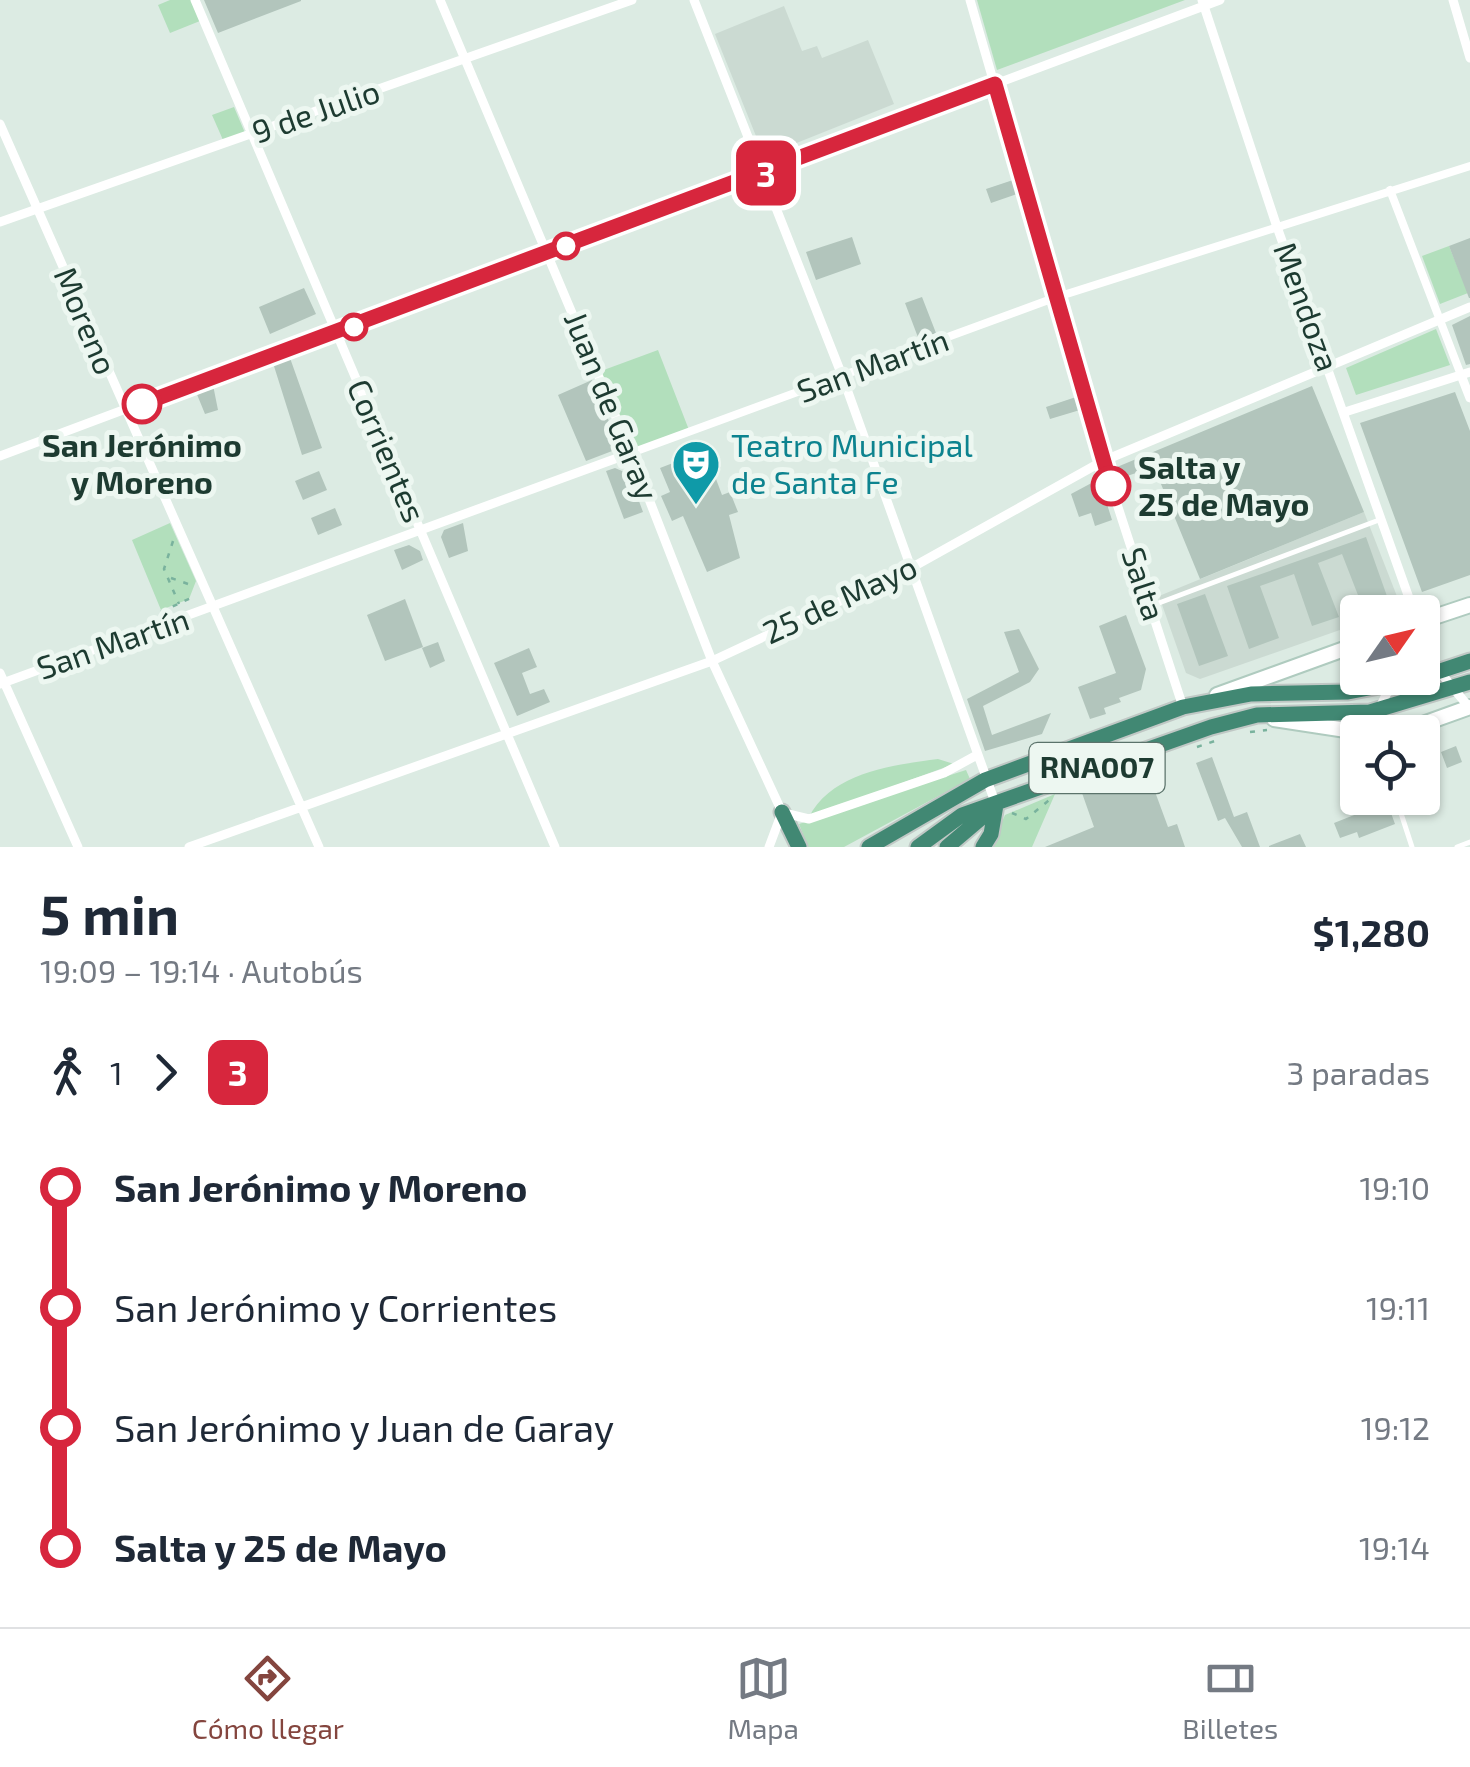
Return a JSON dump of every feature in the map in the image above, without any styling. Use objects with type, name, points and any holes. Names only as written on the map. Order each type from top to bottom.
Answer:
[{"type":"highway","name":"RNA007","points":[[1440,671],[1470,661]]},
{"type":"highway","name":"RNA007","points":[[947,847],[1002,803],[1248,725],[1378,709],[1470,682]]},
{"type":"highway","name":"RNA007","points":[[869,847],[985,780],[1184,708],[1250,694],[1340,686]]},
{"type":"highway","points":[[918,847],[962,815],[1002,803]]},
{"type":"highway","points":[[982,847],[1002,803]]},
{"type":"highway","points":[[782,812],[798,847]]},
{"type":"main road","points":[[1440,615],[1470,605]]},
{"type":"main road","points":[[1184,708],[1340,651]]},
{"type":"main road","points":[[1440,715],[1469,707]]},
{"type":"main road","points":[[1248,725],[1340,731]]},
{"type":"street","name":"Corrientes","points":[[194,0],[555,847]]},
{"type":"street","name":"Juan de Garay","points":[[440,0],[462,61],[549,253],[712,661],[782,812]]},
{"type":"street","name":"9 de Julio","points":[[0,222],[632,0]]},
{"type":"street","points":[[694,0],[843,378],[985,780],[1002,803]]},
{"type":"street","name":"Salta","points":[[970,0],[1103,462],[1184,708]]},
{"type":"street","points":[[0,456],[764,174],[1202,3],[1220,0]]},
{"type":"street","points":[[1453,0],[1470,58]]},
{"type":"street","name":"Mendoza","points":[[1202,3],[1408,595]]},
{"type":"street","name":"Moreno","points":[[0,124],[123,412],[319,847]]},
{"type":"street","name":"San Martín","points":[[1,680],[421,533],[1054,298],[1276,224],[1470,166]]},
{"type":"street","points":[[1390,190],[1440,319],[1466,374],[1470,398]]},
{"type":"street","name":"25 de Mayo","points":[[189,847],[712,661],[911,568],[1103,462],[1470,306]]},
{"type":"street","points":[[1345,412],[1466,374]]},
{"type":"street","points":[[1440,672],[1469,707]]},
{"type":"street","points":[[1,680],[78,847]]},
{"type":"street","points":[[1378,715],[1386,695]]},
{"type":"street","points":[[769,847],[782,812],[809,819],[944,773],[977,756]]},
{"type":"lane","points":[[1150,606],[1382,519]]},
{"type":"lane","points":[[1402,815],[1412,847]]},
{"type":"lane","points":[[1457,847],[1470,842]]},
{"type":"path","points":[[170,532],[180,556]]},
{"type":"path","points":[[174,542],[164,568],[179,605]]},
{"type":"path","points":[[162,612],[194,600],[197,588],[191,573]]},
{"type":"path","points":[[167,576],[197,588]]},
{"type":"path","points":[[1248,725],[1274,729]]},
{"type":"path","points":[[1187,750],[1223,739]]},
{"type":"path","points":[[1002,803],[1021,820],[1059,794]]},
{"type":"shaded area","points":[[784,6],[802,51],[817,46],[822,58],[868,40],[894,104],[764,156],[715,34]]},
{"type":"shaded area","points":[[1364,512],[1396,595],[1340,595],[1340,630],[1200,679],[1186,673],[1159,596]]},
{"type":"green space","points":[[170,0],[191,0],[200,21],[170,33],[158,5]]},
{"type":"green space","points":[[977,0],[1185,0],[997,70]]},
{"type":"green space","points":[[234,107],[245,133],[223,140],[212,115]]},
{"type":"green space","points":[[1449,246],[1468,293],[1440,304],[1422,256]]},
{"type":"green space","points":[[1436,329],[1450,365],[1356,395],[1346,368]]},
{"type":"green space","points":[[658,350],[689,430],[633,450],[601,371]]},
{"type":"green space","points":[[170,523],[196,581],[189,599],[161,610],[132,540]]},
{"type":"green space","points":[[938,759],[954,764],[809,817],[819,802],[848,780],[884,768]]},
{"type":"green space","points":[[966,770],[970,779],[844,847],[808,847],[799,824]]},
{"type":"green space","points":[[1055,794],[1032,847],[991,847],[1005,815]]},
{"type":"building","points":[[204,0],[301,0],[301,1],[218,33]]},
{"type":"building","points":[[1013,180],[1017,194],[991,203],[986,189]]},
{"type":"building","points":[[852,237],[861,264],[816,280],[806,252]]},
{"type":"building","points":[[1470,238],[1470,298],[1469,298],[1449,246]]},
{"type":"building","points":[[304,288],[316,314],[270,334],[259,307]]},
{"type":"building","points":[[922,297],[936,333],[919,340],[905,303]]},
{"type":"building","points":[[1470,316],[1470,364],[1466,365],[1452,325]]},
{"type":"building","points":[[290,358],[322,448],[302,455],[273,363]]},
{"type":"building","points":[[592,380],[620,448],[586,461],[558,395]]},
{"type":"building","points":[[213,385],[218,410],[205,414],[196,392]]},
{"type":"building","points":[[1312,386],[1364,512],[1200,579],[1154,467],[1121,478],[1117,467]]},
{"type":"building","points":[[1455,392],[1470,431],[1470,575],[1422,592],[1360,423]]},
{"type":"building","points":[[1076,397],[1080,410],[1050,419],[1046,407]]},
{"type":"building","name":"Teatro Municipal de Santa Fe","points":[[704,451],[706,455],[715,452],[721,468],[713,471],[722,495],[730,492],[738,512],[729,515],[740,558],[707,572],[683,516],[672,521],[661,496],[670,492],[660,468]]},
{"type":"building","points":[[615,468],[629,474],[643,512],[624,519],[606,471]]},
{"type":"building","points":[[319,471],[327,490],[303,500],[295,481]]},
{"type":"building","points":[[1099,479],[1112,520],[1095,526],[1091,513],[1079,517],[1071,494]]},
{"type":"building","points":[[335,508],[342,525],[318,535],[311,518]]},
{"type":"building","points":[[463,523],[468,551],[449,558],[441,537],[444,530]]},
{"type":"building","points":[[1366,537],[1387,595],[1358,595],[1342,554],[1318,563],[1339,617],[1312,626],[1294,574],[1260,586],[1279,638],[1249,649],[1227,586]]},
{"type":"building","points":[[409,545],[420,551],[423,560],[402,570],[394,550]]},
{"type":"building","points":[[1205,594],[1228,656],[1199,666],[1177,604]]},
{"type":"building","points":[[405,599],[423,647],[385,661],[367,615]]},
{"type":"building","points":[[1126,615],[1146,669],[1141,690],[1119,698],[1121,702],[1104,708],[1106,714],[1090,719],[1078,687],[1116,673],[1099,626]]},
{"type":"building","points":[[1019,629],[1039,669],[1030,682],[983,706],[992,735],[1051,713],[1042,734],[985,751],[967,699],[1019,672],[1004,632]]},
{"type":"building","points":[[438,642],[445,661],[430,668],[422,648]]},
{"type":"building","points":[[529,648],[537,667],[522,673],[530,694],[544,689],[550,702],[517,716],[494,663]]},
{"type":"building","points":[[1456,746],[1462,762],[1447,768],[1441,752]]},
{"type":"building","points":[[1212,757],[1234,817],[1247,812],[1260,847],[1242,847],[1225,818],[1218,821],[1196,763]]},
{"type":"building","points":[[1147,770],[1168,827],[1177,824],[1185,847],[1045,847],[1094,827],[1082,793]]},
{"type":"building","points":[[1354,815],[1392,815],[1395,824],[1359,838],[1357,832],[1340,838],[1334,823]]},
{"type":"building","points":[[1300,834],[1306,847],[1269,847],[1269,846]]},
{"type":"bus line","name":"3","points":[[142,404],[764,174],[995,84],[1111,486]]},
{"type":"place","name":"San Jerónimo y Moreno","points":[[142,404]]},
{"type":"place","name":"Salta y 25 de Mayo","points":[[1111,486]]},
{"type":"place","name":"Teatro Municipal de Santa Fe","points":[[696,506]]}]
